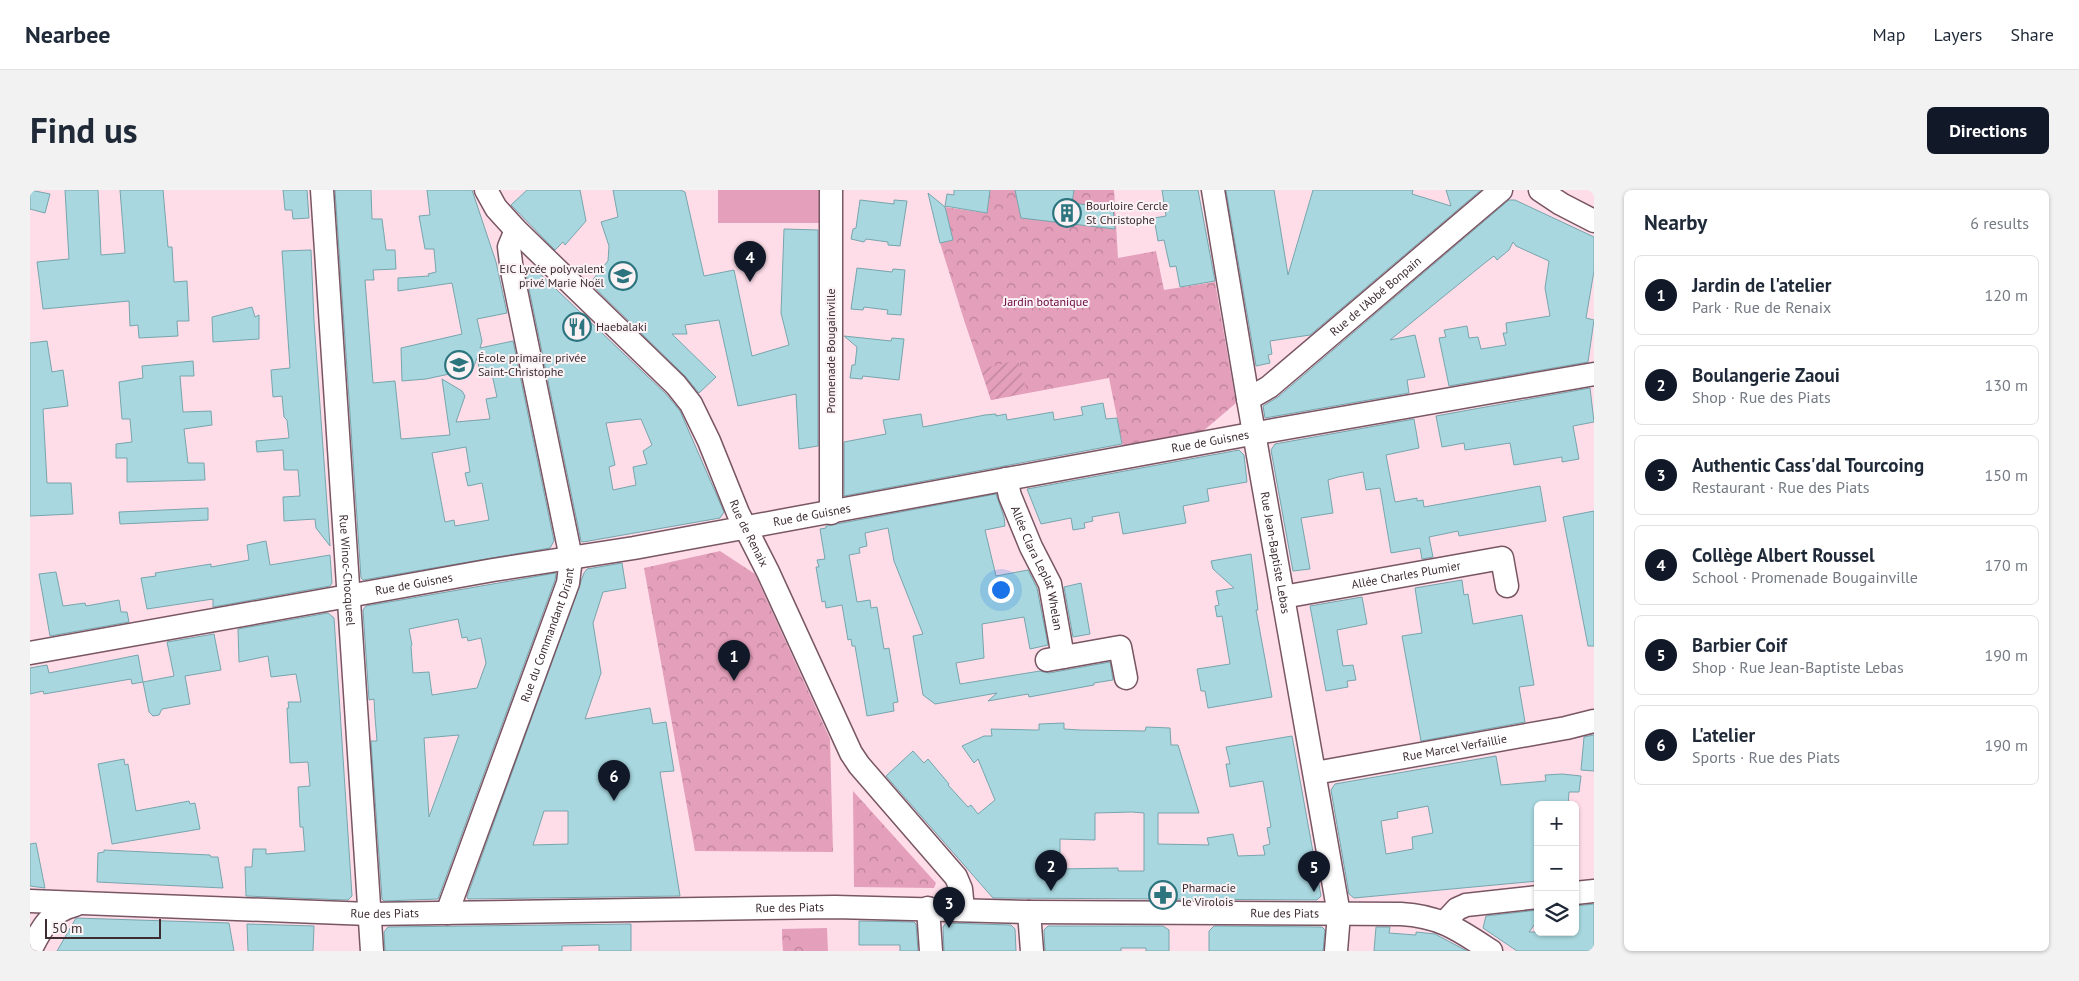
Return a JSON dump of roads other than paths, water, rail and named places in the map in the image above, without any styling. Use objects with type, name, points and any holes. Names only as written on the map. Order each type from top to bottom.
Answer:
[{"type":"street","name":"Rue Winoc-Chocqueel","points":[[322,190],[372,951]]},
{"type":"street","name":"Rue de Renaix","points":[[486,190],[496,208],[516,230],[683,393],[691,404],[738,513],[854,759],[956,877],[961,889],[963,909]]},
{"type":"street","name":"Promenade Bougainville","points":[[831,190],[831,513]]},
{"type":"street","name":"Rue Jean-Baptiste Lebas","points":[[1213,190],[1339,914],[1336,951]]},
{"type":"street","name":"Rue de l'Abbé Bonpain","points":[[1248,399],[1269,388],[1501,190]]},
{"type":"street","points":[[1540,190],[1556,201],[1594,221]]},
{"type":"street","name":"Rue du Commandant Driant","points":[[447,913],[568,583],[571,558],[512,271],[509,247],[516,230]]},
{"type":"street","name":"Rue de Guisnes","points":[[30,653],[831,513],[1254,434],[1594,374]]},
{"type":"street","name":"Allée Clara Leplat Whelan","points":[[1006,480],[1010,496],[1028,540],[1050,584],[1055,659],[1120,647],[1126,678]]},
{"type":"street","name":"Allée Charles Plumier","points":[[1283,597],[1502,558],[1507,586]]},
{"type":"street","name":"Rue Marcel Verfaillie","points":[[1315,773],[1566,728],[1594,720]]},
{"type":"street","points":[[1579,893],[1594,892]]},
{"type":"street","points":[[1445,922],[1457,908],[1466,905],[1534,897]]},
{"type":"street","name":"Rue des Piats","points":[[30,901],[369,914],[828,907],[1029,912],[1412,915],[1445,922],[1491,951]]},
{"type":"street","name":"Rue des Piats","points":[[30,951],[44,924],[50,917],[67,907],[79,904]]},
{"type":"street","points":[[928,908],[931,951]]},
{"type":"street","points":[[1029,912],[1032,951]]},
{"type":"place","name":"Bourloire Cercle St Christophe","points":[[1067,213]]},
{"type":"place","name":"EIC Lycée polyvalent privé Marie Noël","points":[[623,276]]},
{"type":"place","name":"Collège Albert Roussel","points":[[750,282]]},
{"type":"place","name":"Haebalaki","points":[[577,327]]},
{"type":"place","name":"École primaire privée Saint-Christophe","points":[[459,365]]},
{"type":"place","name":"Jardin de l'atelier","points":[[734,681]]},
{"type":"place","name":"L'atelier","points":[[614,801]]},
{"type":"place","name":"Boulangerie Zaoui","points":[[1051,891]]},
{"type":"place","name":"Barbier Coif","points":[[1314,892]]},
{"type":"place","name":"Pharmacie le Virolois","points":[[1163,895]]},
{"type":"place","name":"Authentic Cass'dal Tourcoing","points":[[949,928]]},
{"type":"park label","name":"Jardin botanique","points":[[1046,302]]}]
